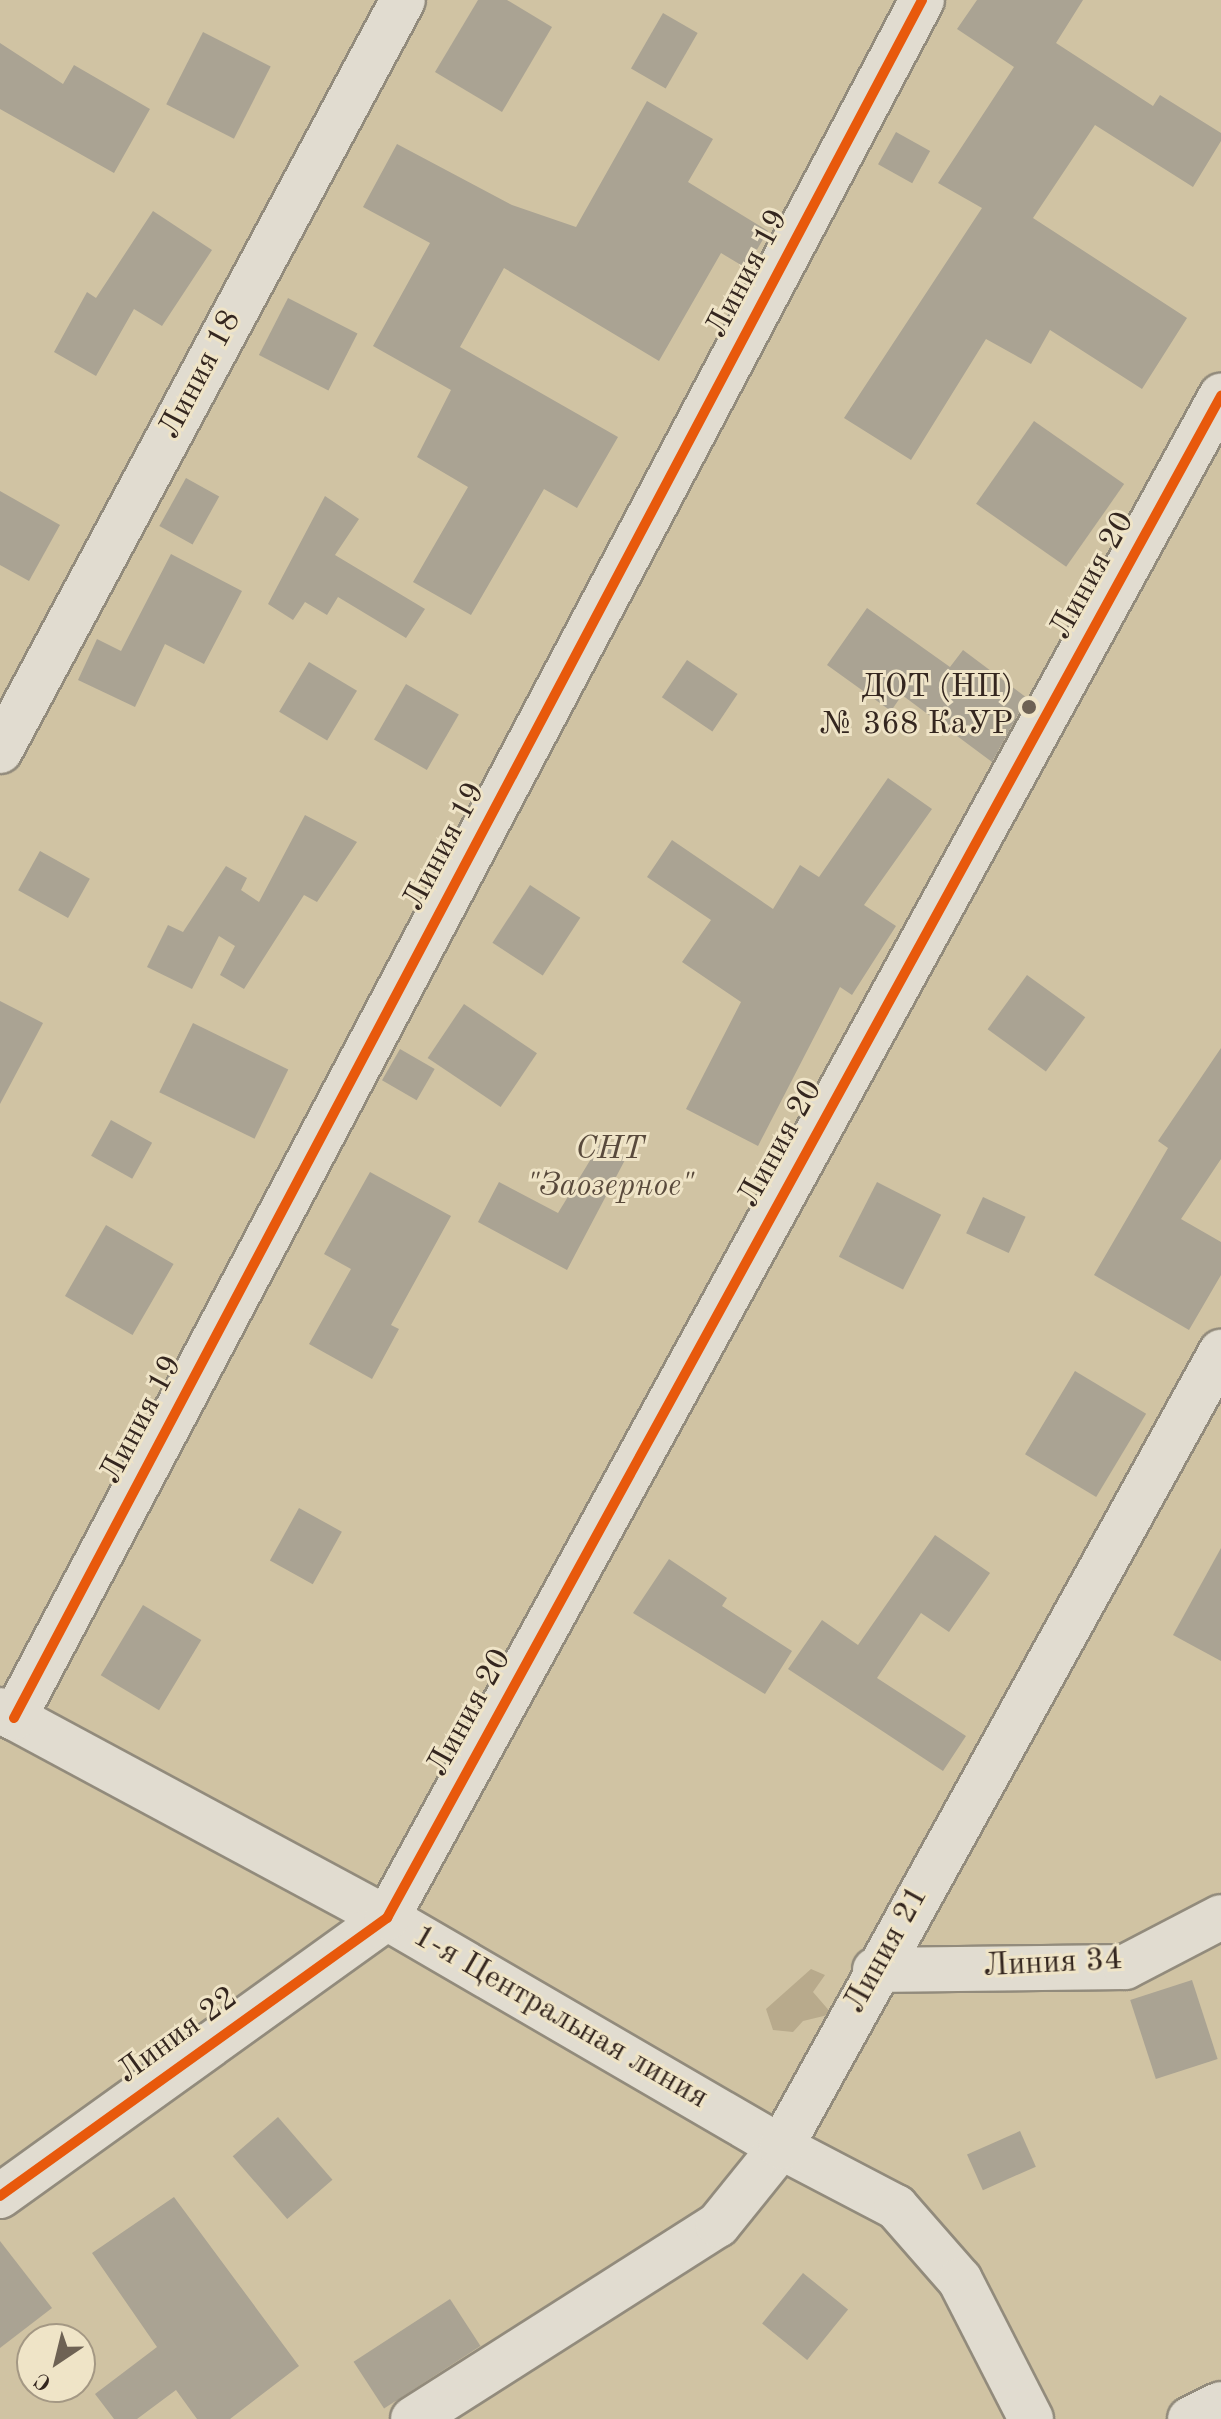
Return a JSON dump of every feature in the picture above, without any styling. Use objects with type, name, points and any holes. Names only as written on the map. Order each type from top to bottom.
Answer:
[{"type":"street","name":"Линия 18","points":[[0,751],[403,0]]},
{"type":"street","name":"Линия 19","points":[[7,1714],[922,0]]},
{"type":"street","name":"Линия 20","points":[[387,1918],[1221,396]]},
{"type":"street","name":"Линия 21","points":[[413,2419],[718,2225],[781,2147],[875,1970],[1210,1390],[1221,1352]]},
{"type":"street","name":"1-я Центральная линия","points":[[7,1714],[387,1918],[781,2147],[896,2207],[960,2280],[1031,2419]]},
{"type":"street","name":"Линия 34","points":[[875,1970],[1125,1967],[1221,1917]]},
{"type":"street","name":"Линия 22","points":[[0,2196],[387,1918]]},
{"type":"street","points":[[1190,2419],[1221,2404]]},
{"type":"green space","name":"СНТ \"Заозерное\"","points":[[0,0],[1221,0],[1221,2419],[0,2419]]},
{"type":"shaded area","points":[[811,1969],[825,1975],[813,1992],[832,2014],[803,2021],[793,2032],[773,2030],[766,2009]]},
{"type":"building","points":[[478,0],[507,0],[552,27],[502,112],[435,72]]},
{"type":"building","points":[[977,0],[1083,0],[1056,43],[1153,106],[1160,95],[1221,133],[1221,141],[1193,187],[1095,125],[1033,218],[1187,318],[1142,389],[1050,330],[1031,364],[986,339],[911,460],[844,418],[982,208],[938,183],[1014,67],[957,29]]},
{"type":"building","points":[[663,13],[698,33],[666,88],[631,68]]},
{"type":"building","points":[[203,32],[271,67],[234,139],[166,104]]},
{"type":"building","points":[[0,43],[63,84],[74,65],[150,109],[114,173],[0,109]]},
{"type":"building","points":[[647,101],[713,139],[688,182],[768,231],[746,268],[721,253],[659,361],[504,268],[460,347],[618,437],[577,508],[544,489],[471,615],[413,582],[468,487],[417,457],[451,390],[373,346],[430,243],[363,207],[397,144],[512,205],[576,227]]},
{"type":"building","points":[[896,132],[930,151],[912,183],[878,164]]},
{"type":"building","points":[[153,211],[212,250],[162,326],[134,309],[96,376],[54,352],[87,292],[96,298]]},
{"type":"building","points":[[288,298],[357,333],[328,390],[259,355]]},
{"type":"building","points":[[1034,421],[1124,484],[1066,567],[976,504]]},
{"type":"building","points":[[186,478],[219,496],[193,545],[159,526]]},
{"type":"building","points":[[0,491],[60,525],[29,581],[0,565]]},
{"type":"building","points":[[325,496],[359,519],[335,555],[425,609],[406,638],[338,597],[327,615],[305,602],[293,620],[268,604]]},
{"type":"building","points":[[171,554],[242,591],[204,664],[165,644],[135,707],[78,680],[97,639],[121,651]]},
{"type":"building","points":[[867,608],[950,667],[963,650],[1027,698],[992,762],[902,695],[891,711],[827,665]]},
{"type":"building","points":[[687,660],[738,694],[712,731],[662,697]]},
{"type":"building","points":[[309,662],[357,691],[327,741],[279,712]]},
{"type":"building","points":[[406,684],[459,714],[427,770],[374,739]]},
{"type":"building","points":[[888,778],[932,809],[864,905],[896,926],[852,995],[840,987],[758,1146],[686,1109],[741,1002],[682,962],[711,920],[647,877],[672,840],[773,909],[800,865],[819,877]]},
{"type":"building","points":[[305,815],[357,842],[317,902],[304,895],[244,989],[220,975],[235,946],[219,936],[192,989],[147,967],[168,925],[183,932],[226,866],[247,878],[241,890],[259,902]]},
{"type":"building","points":[[40,851],[90,879],[68,918],[18,890]]},
{"type":"building","points":[[530,885],[580,918],[543,976],[492,943]]},
{"type":"building","points":[[1027,975],[1085,1017],[1046,1072],[988,1029]]},
{"type":"building","points":[[0,1001],[43,1023],[0,1104]]},
{"type":"building","points":[[464,1004],[537,1053],[501,1107],[428,1058]]},
{"type":"building","points":[[193,1023],[288,1069],[255,1139],[159,1092]]},
{"type":"building","points":[[1221,1048],[1221,1159],[1181,1219],[1221,1242],[1221,1275],[1189,1330],[1094,1275],[1168,1148],[1158,1141]]},
{"type":"building","points":[[400,1049],[435,1069],[417,1100],[382,1080]]},
{"type":"building","points":[[111,1120],[152,1143],[132,1179],[91,1156]]},
{"type":"building","points":[[600,1144],[626,1158],[567,1270],[478,1222],[499,1182],[558,1213]]},
{"type":"building","points":[[370,1172],[451,1216],[391,1325],[399,1329],[372,1379],[309,1344],[351,1269],[324,1254]]},
{"type":"building","points":[[877,1182],[941,1215],[903,1290],[839,1257]]},
{"type":"building","points":[[983,1197],[1026,1217],[1009,1253],[966,1233]]},
{"type":"building","points":[[106,1225],[174,1264],[133,1335],[65,1296]]},
{"type":"building","points":[[1075,1371],[1146,1414],[1096,1497],[1025,1454]]},
{"type":"building","points":[[299,1508],[342,1532],[313,1584],[270,1560]]},
{"type":"building","points":[[935,1535],[990,1573],[949,1632],[921,1613],[877,1678],[966,1736],[943,1771],[788,1669],[822,1620],[858,1645]]},
{"type":"building","points":[[1221,1548],[1221,1661],[1173,1635]]},
{"type":"building","points":[[669,1559],[727,1598],[722,1606],[792,1651],[765,1694],[633,1613]]},
{"type":"building","points":[[143,1605],[201,1640],[159,1710],[101,1675]]},
{"type":"building","points":[[1192,1980],[1218,2059],[1156,2079],[1130,2000]]},
{"type":"building","points":[[278,2117],[332,2180],[287,2219],[233,2156]]},
{"type":"building","points":[[1020,2131],[1036,2167],[983,2190],[967,2155]]},
{"type":"building","points":[[174,2197],[299,2366],[230,2419],[197,2419],[176,2390],[137,2419],[114,2419],[96,2393],[157,2347],[92,2253]]},
{"type":"building","points":[[0,2241],[52,2308],[32,2323],[16,2323],[16,2336],[0,2348]]},
{"type":"building","points":[[803,2273],[848,2310],[807,2360],[762,2324]]},
{"type":"building","points":[[450,2299],[480,2346],[384,2409],[354,2362]]},
{"type":"cycle path","points":[[14,1718],[922,0]]},
{"type":"cycle path","points":[[0,2196],[387,1918],[1221,396]]},
{"type":"place","name":"ДОТ (НП) № 368 КаУР","points":[[1029,707]]}]
